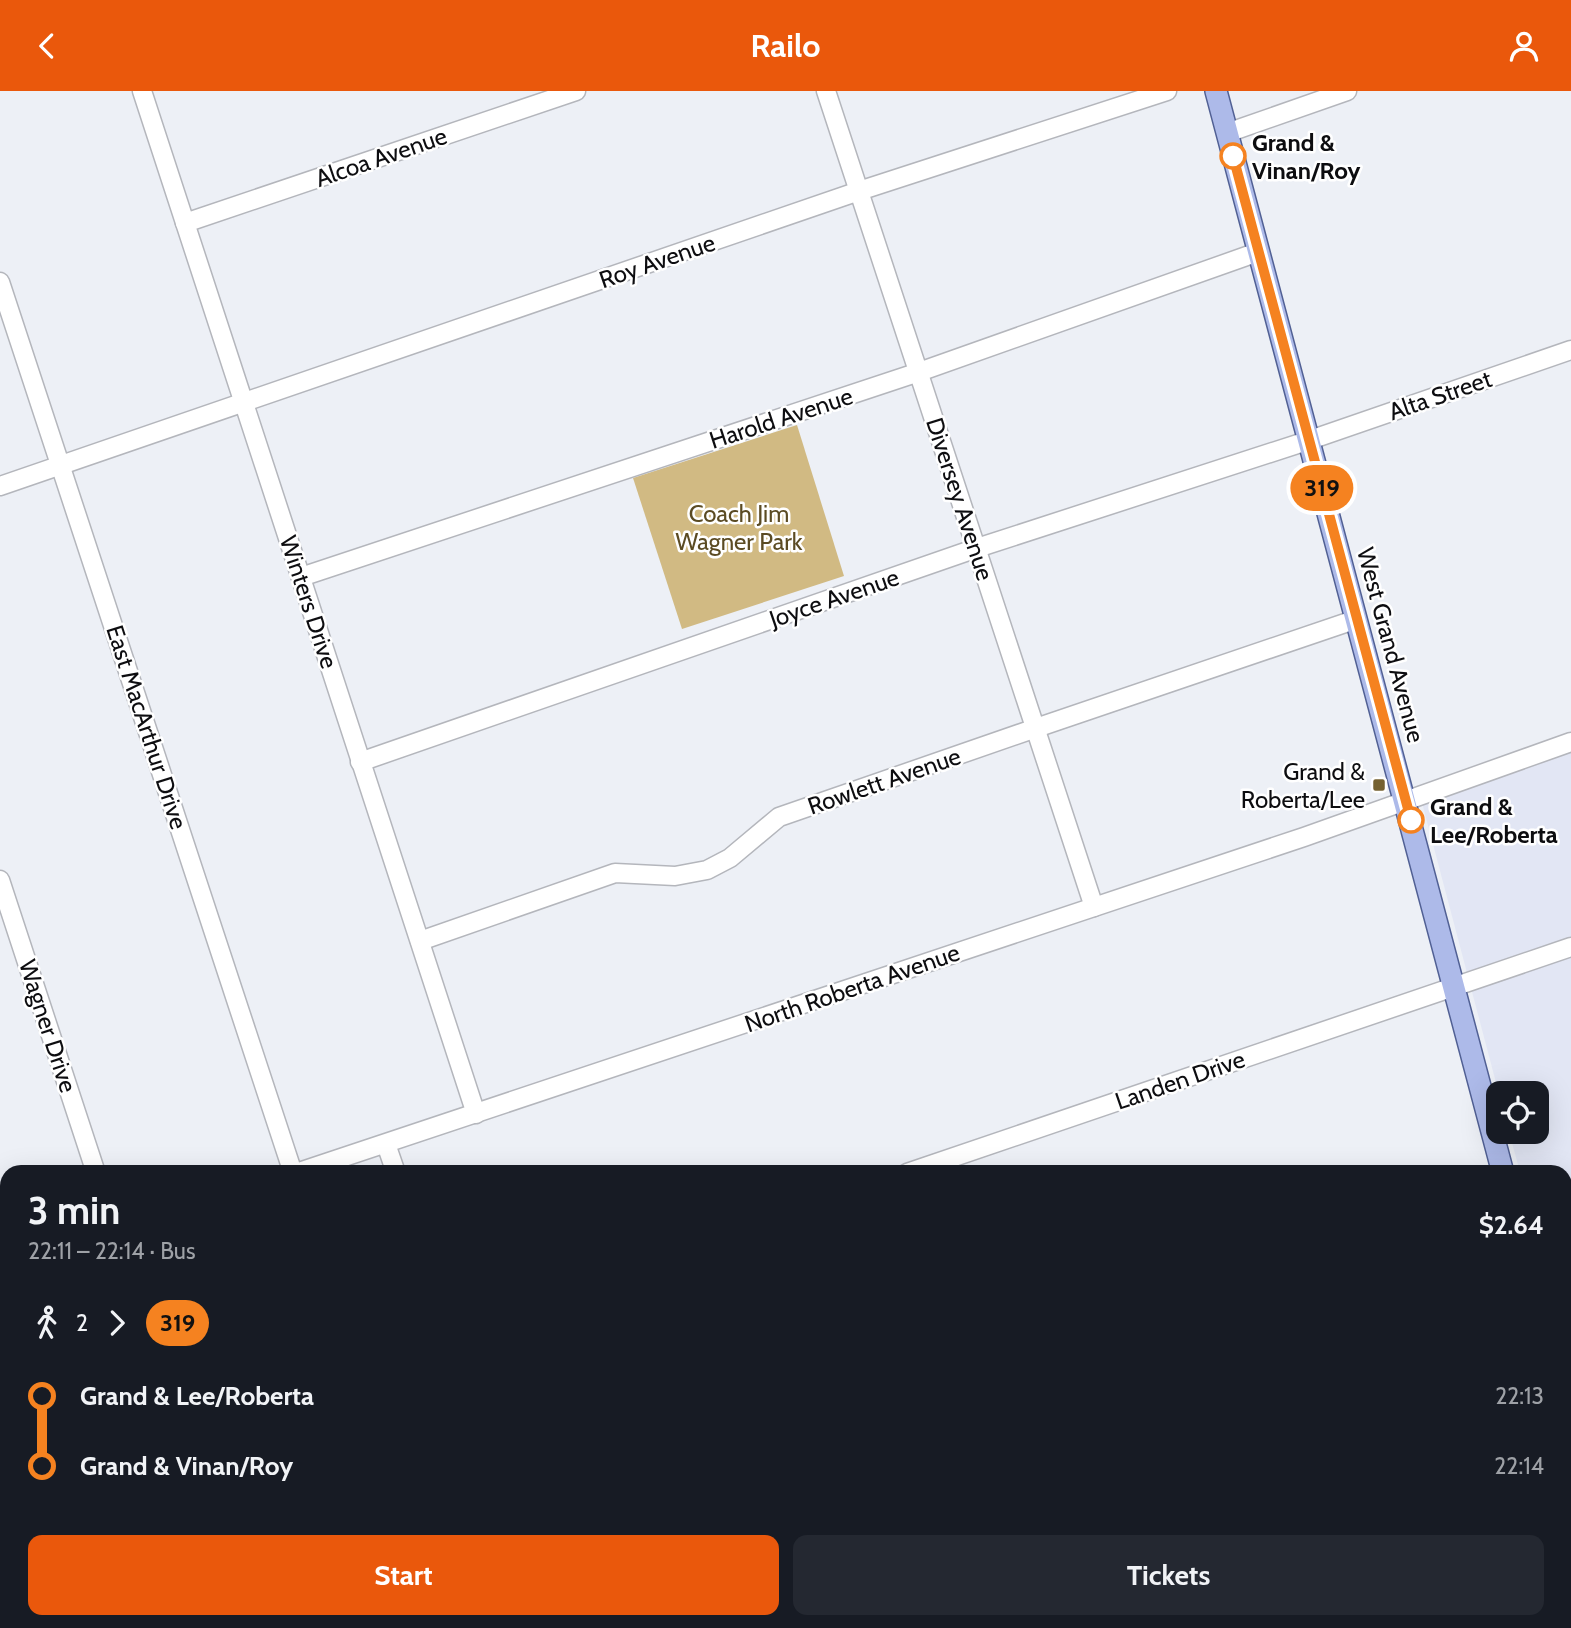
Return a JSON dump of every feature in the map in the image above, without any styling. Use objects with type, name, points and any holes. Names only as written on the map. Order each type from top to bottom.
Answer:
[{"type":"main road","name":"West Grand Avenue","points":[[1216,91],[1501,1165]]},
{"type":"street","name":"Winters Drive","points":[[142,91],[476,1114]]},
{"type":"street","name":"Alcoa Avenue","points":[[186,223],[576,91]]},
{"type":"street","name":"Diversey Avenue","points":[[826,91],[1094,907]]},
{"type":"street","name":"Roy Avenue","points":[[0,486],[859,191],[1167,91]]},
{"type":"street","points":[[1227,133],[1347,91]]},
{"type":"street","name":"Harold Avenue","points":[[301,576],[919,372],[1258,252]]},
{"type":"street","name":"East MacArthur Drive","points":[[0,282],[292,1165]]},
{"type":"street","name":"Alta Street","points":[[1310,440],[1571,350]]},
{"type":"street","name":"Joyce Avenue","points":[[360,762],[977,548],[1310,440]]},
{"type":"street","name":"Rowlett Avenue","points":[[420,941],[615,873],[675,876],[707,870],[730,858],[779,817],[1357,619]]},
{"type":"street","name":"North Roberta Avenue","points":[[320,1165],[1304,837],[1571,742]]},
{"type":"street","name":"Wagner Drive","points":[[0,880],[93,1165]]},
{"type":"street","name":"Landen Drive","points":[[931,1165],[1571,947]]},
{"type":"street","points":[[386,1144],[393,1165]]},
{"type":"shaded area","points":[[1571,740],[1571,1165],[1518,1165],[1512,1144],[1549,1144],[1549,1081],[1496,1081],[1420,795]]},
{"type":"green space","name":"Coach Jim Wagner Park","points":[[797,425],[844,576],[682,629],[633,478]]},
{"type":"bus line","name":"319","points":[[1233,156],[1411,820]]},
{"type":"place","name":"Grand & Vinan/Roy","points":[[1233,156]]},
{"type":"place","name":"Grand & Roberta/Lee","points":[[1379,785]]},
{"type":"place","name":"Grand & Lee/Roberta","points":[[1411,820]]}]
